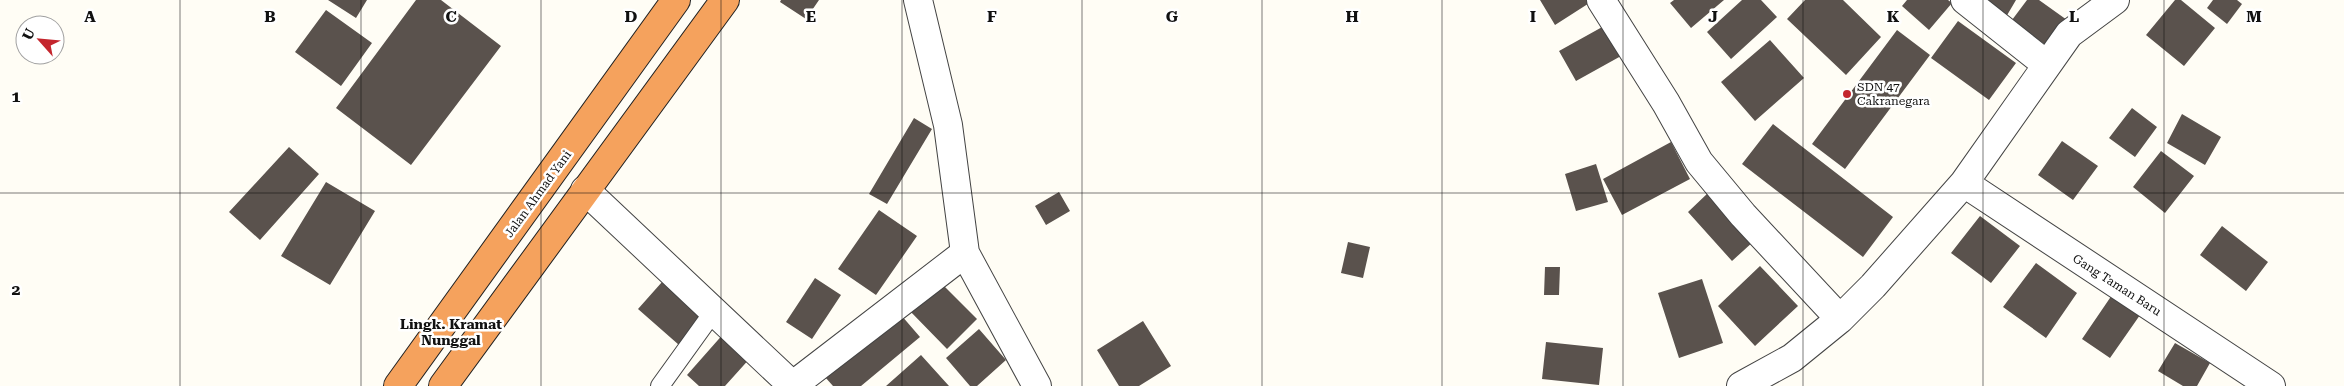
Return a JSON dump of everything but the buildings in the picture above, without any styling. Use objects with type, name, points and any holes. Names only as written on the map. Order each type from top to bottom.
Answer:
[{"type":"highway","name":"Jalan Ahmad Yani","points":[[398,386],[676,0]]},
{"type":"highway","points":[[444,386],[725,0]]},
{"type":"street","points":[[918,0],[948,125],[965,253],[1037,386]]},
{"type":"street","points":[[1601,0],[1666,103],[1699,162],[1743,215],[1840,319]]},
{"type":"street","points":[[1966,0],[2047,65]]},
{"type":"street","points":[[1741,386],[1792,358],[1840,319],[1873,286],[1964,183],[2069,34],[2116,0]]},
{"type":"street","name":"Gang Taman Baru","points":[[1964,183],[2271,386]]},
{"type":"street","points":[[585,190],[793,386],[965,253]]},
{"type":"lane","points":[[660,386],[714,311]]},
{"type":"place","name":"SDN 47 Cakranegara","points":[[1847,94]]},
{"type":"district","name":"Lingk. Kramat Nunggal","points":[[451,332]]}]
